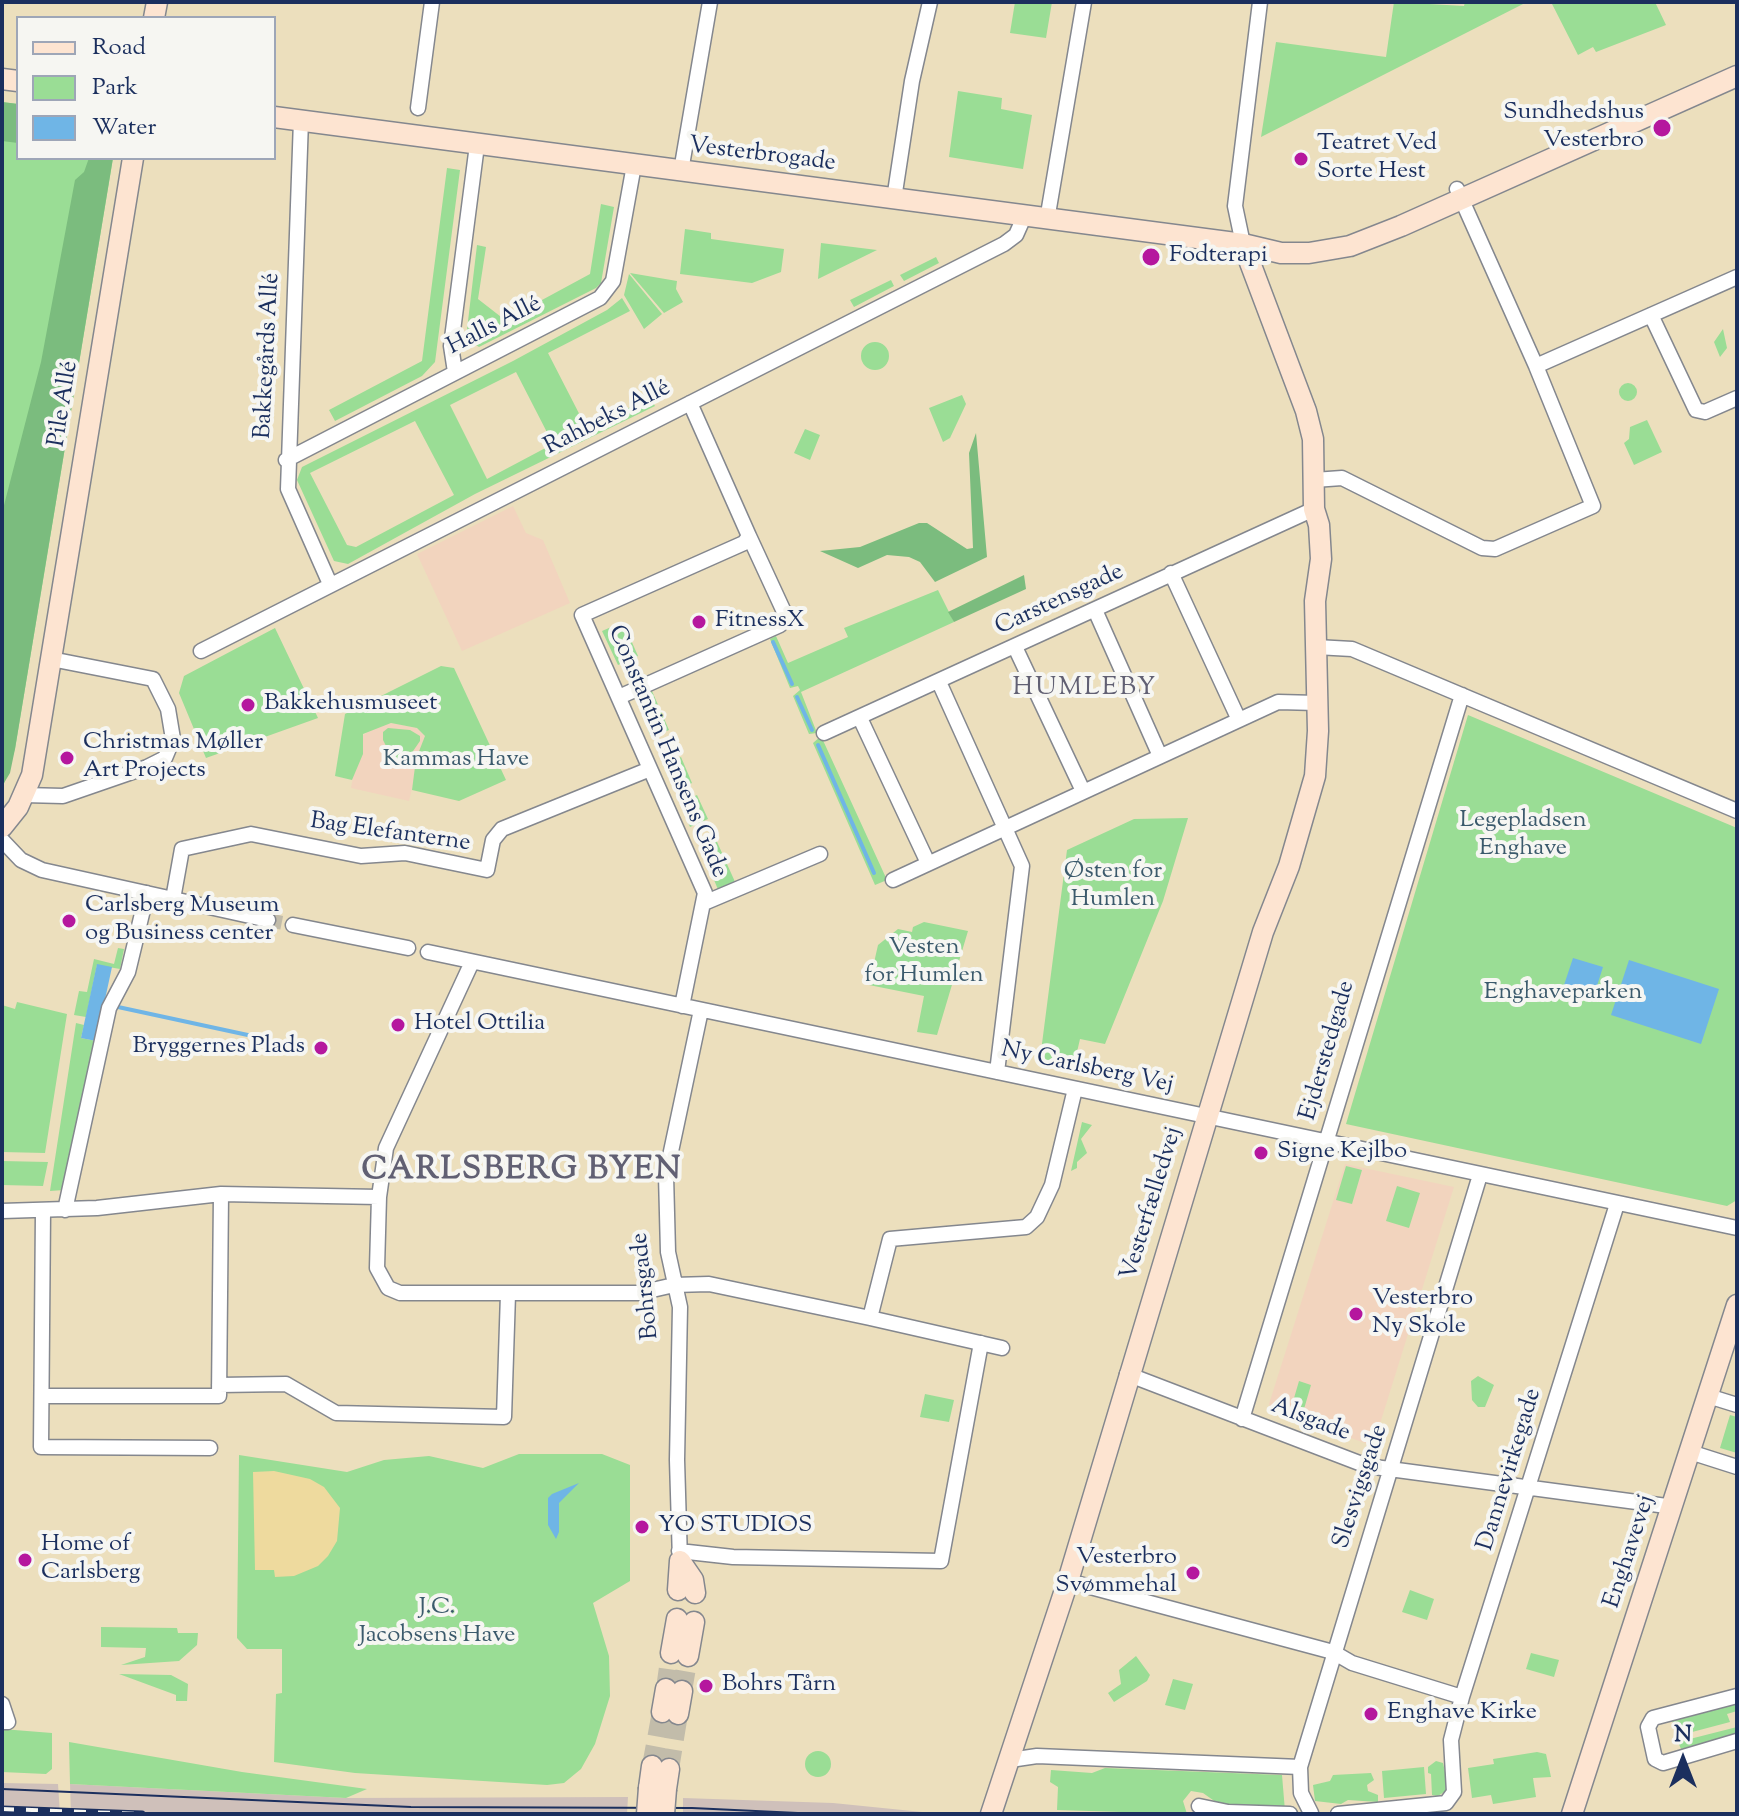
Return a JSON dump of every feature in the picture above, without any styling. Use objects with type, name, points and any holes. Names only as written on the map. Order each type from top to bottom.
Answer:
[{"type":"street","points":[[418,108],[432,2]]},
{"type":"street","points":[[681,171],[710,2]]},
{"type":"street","points":[[894,199],[912,81],[930,2]]},
{"type":"street","points":[[1047,220],[1084,2]]},
{"type":"street","points":[[1243,244],[1235,206],[1260,2]]},
{"type":"street","name":"Vesterbrogade","points":[[1460,195],[1737,66]]},
{"type":"street","name":"Vesterbrogade","points":[[276,117],[1243,244],[1281,253],[1338,249],[1737,76]]},
{"type":"street","name":"Bakkegårds Allé","points":[[301,120],[286,460],[288,489],[330,584]]},
{"type":"street","points":[[455,372],[451,346],[477,145]]},
{"type":"street","name":"Pile Allé","points":[[2,827],[24,795],[32,775],[133,160]]},
{"type":"street","name":"Halls Allé","points":[[286,460],[608,291],[613,281],[634,165]]},
{"type":"street","points":[[1314,480],[1342,478],[1482,548],[1495,549],[1593,506],[1536,366],[1460,195]]},
{"type":"street","name":"Rahbeks Allé","points":[[201,651],[1004,244],[1016,235],[1024,217]]},
{"type":"street","name":"Vesterfælledvej","points":[[991,1814],[1068,1581],[1127,1374],[1263,932],[1309,802],[1317,758],[1315,601],[1321,559],[1319,525],[1314,509],[1309,419],[1243,244]]},
{"type":"street","points":[[1536,366],[1737,277]]},
{"type":"street","points":[[1651,315],[1698,412],[1737,398]]},
{"type":"street","points":[[619,697],[780,625],[785,614],[690,403]]},
{"type":"street","name":"Carstensgade","points":[[824,733],[1314,509]]},
{"type":"street","name":"Constantin Hansens Gade","points":[[682,1006],[705,893],[582,615],[744,543],[749,536]]},
{"type":"street","points":[[1171,573],[1239,720]]},
{"type":"street","points":[[1095,610],[1160,756]]},
{"type":"street","points":[[1015,647],[1083,791]]},
{"type":"street","points":[[1316,647],[1352,649],[1737,811]]},
{"type":"street","points":[[24,795],[63,796],[147,767],[165,758],[173,739],[171,720],[153,679],[51,659]]},
{"type":"street","points":[[939,682],[1022,866],[997,1072]]},
{"type":"street","name":"Ejderstedgade","points":[[1242,1419],[1462,695]]},
{"type":"street","points":[[893,880],[1278,702],[1317,703]]},
{"type":"street","points":[[860,718],[928,863]]},
{"type":"street","name":"Bag Elefanterne","points":[[173,899],[182,849],[251,834],[361,856],[405,853],[487,870],[493,840],[502,829],[650,769]]},
{"type":"street","points":[[2,840],[21,860],[42,870],[268,920]]},
{"type":"street","name":"Constantin Hansens Gade","points":[[704,903],[820,854]]},
{"type":"street","points":[[65,1210],[109,1008],[128,972],[147,893]]},
{"type":"street","points":[[293,925],[408,948]]},
{"type":"street","name":"Ny Carlsberg Vej","points":[[428,952],[1737,1228]]},
{"type":"street","points":[[472,962],[386,1148],[379,1197],[377,1268],[388,1288],[400,1293],[639,1293],[674,1285],[709,1284],[1002,1348]]},
{"type":"street","name":"Bohrsgade","points":[[687,1591],[693,1580],[679,1556],[680,1307],[665,1218],[666,1175],[701,1010]]},
{"type":"street","points":[[870,1318],[890,1239],[1026,1227],[1037,1217],[1052,1185],[1075,1089]]},
{"type":"street","name":"Slesvigsgade","points":[[1311,1813],[1301,1793],[1300,1767],[1382,1487],[1392,1470],[1480,1175]]},
{"type":"street","points":[[2,1211],[65,1210],[221,1194],[379,1197]]},
{"type":"street","points":[[219,1390],[221,1194]]},
{"type":"street","name":"Dannevirkegade","points":[[1338,1814],[1446,1803],[1456,1785],[1451,1751],[1462,1697],[1617,1204]]},
{"type":"street","points":[[43,1211],[41,1447],[210,1448]]},
{"type":"street","points":[[42,1396],[219,1390],[286,1384],[336,1413],[504,1417],[508,1294]]},
{"type":"street","name":"Enghavevej","points":[[1572,1814],[1737,1305]]},
{"type":"street","points":[[679,1556],[941,1561],[981,1343]]},
{"type":"street","name":"Alsgade","points":[[1127,1374],[1367,1466],[1674,1507]]},
{"type":"street","points":[[1708,1396],[1737,1405]]},
{"type":"street","points":[[1690,1452],[1737,1467]]},
{"type":"street","points":[[1068,1581],[1333,1652],[1352,1663],[1462,1697]]},
{"type":"street","points":[[680,1655],[686,1620]]},
{"type":"street","points":[[670,1713],[674,1690]]},
{"type":"street","points":[[1737,1696],[1653,1718],[1648,1727],[1655,1759],[1663,1763],[1737,1741]]},
{"type":"street","points":[[2,1704],[5,1722]]},
{"type":"street","points":[[1010,1760],[1048,1756],[1300,1767]]},
{"type":"street","points":[[647,1814],[659,1778],[664,1814]]},
{"type":"street","points":[[1199,1806],[1228,1812],[1290,1814]]},
{"type":"street","points":[[1298,1814],[1332,1814]]},
{"type":"shaded area","points":[[513,506],[526,533],[543,540],[570,603],[462,651],[417,554]]},
{"type":"shaded area","points":[[391,723],[418,728],[425,736],[409,801],[351,788],[355,767],[363,754],[361,737],[373,728]]},
{"type":"shaded area","name":"Vesterbro Ny Skole","points":[[1345,1164],[1454,1187],[1373,1446],[1271,1409],[1269,1404]]},
{"type":"shaded area","points":[[2,1783],[58,1784],[60,1814],[2,1814]]},
{"type":"shaded area","points":[[70,1784],[346,1798],[628,1797],[627,1814],[71,1814]]},
{"type":"shaded area","points":[[683,1798],[833,1803],[942,1814],[683,1814]]},
{"type":"green space","points":[[1015,2],[1052,2],[1046,38],[1010,33]]},
{"type":"green space","points":[[1394,2],[1464,6],[1465,2],[1527,2],[1261,137],[1276,42],[1386,57]]},
{"type":"green space","points":[[1551,2],[1655,2],[1666,25],[1596,52],[1593,47],[1578,55]]},
{"type":"green space","points":[[958,91],[1002,98],[1001,109],[1032,115],[1023,169],[949,157]]},
{"type":"green space","points":[[2,102],[16,104],[16,160],[113,160],[15,749],[2,790]]},
{"type":"green space","points":[[2,102],[16,104],[16,143],[2,141]]},
{"type":"green space","points":[[88,160],[113,160],[15,749],[10,773],[4,783],[2,513],[41,362],[75,180],[84,172]]},
{"type":"green space","points":[[447,168],[460,170],[435,362],[422,376],[335,421],[329,410],[422,361]]},
{"type":"green space","points":[[601,204],[614,207],[601,283],[596,288],[479,347],[466,338],[477,245],[486,247],[478,299],[505,320],[590,274]]},
{"type":"green space","points":[[685,229],[711,233],[711,239],[784,249],[781,272],[752,283],[680,274]]},
{"type":"green space","points":[[821,243],[877,250],[818,279]]},
{"type":"green space","points":[[936,257],[939,263],[904,281],[900,275]]},
{"type":"green space","points":[[630,273],[677,281],[676,289],[683,302],[664,313]]},
{"type":"green space","points":[[629,274],[662,314],[644,329],[624,295]]},
{"type":"green space","points":[[891,280],[894,286],[854,307],[850,300]]},
{"type":"green space","points":[[622,298],[630,311],[548,353],[587,429],[650,397],[655,406],[475,494],[348,564],[334,561],[297,480],[302,467],[607,310]],"holes":[[[516,372],[553,444],[487,479],[450,405]],[[415,421],[454,495],[356,547],[347,545],[310,473]]]},
{"type":"green space","points":[[1723,329],[1727,348],[1720,357],[1714,342]]},
{"type":"green space","points":[[875,342],[885,346],[889,356],[885,366],[875,370],[865,366],[861,356],[865,346]]},
{"type":"green space","points":[[1624,383],[1632,383],[1637,392],[1635,399],[1624,401],[1619,396],[1619,388]]},
{"type":"green space","points":[[962,395],[966,404],[950,438],[943,442],[929,408]]},
{"type":"green space","points":[[1647,420],[1662,452],[1634,465],[1624,443],[1629,439],[1630,427]]},
{"type":"green space","points":[[805,429],[820,435],[810,460],[794,453]]},
{"type":"green space","points":[[976,433],[987,557],[935,582],[920,562],[909,557],[887,555],[858,568],[820,551],[860,547],[919,523],[927,523],[967,549],[973,548],[969,453]]},
{"type":"green space","points":[[1024,575],[1026,589],[954,622],[948,612]]},
{"type":"green space","points":[[938,590],[954,622],[801,692],[817,733],[809,734],[793,696],[800,690],[798,686],[790,688],[770,639],[776,636],[788,663],[848,637],[844,628]]},
{"type":"green space","points":[[623,622],[638,656],[618,665],[602,631]]},
{"type":"green space","points":[[275,628],[318,718],[206,758],[179,693],[184,676]]},
{"type":"green space","name":"Kammas Have","points":[[441,666],[454,668],[506,780],[459,801],[412,790],[416,759],[425,736],[417,728],[391,723],[363,734],[363,754],[352,780],[335,776],[345,714]]},
{"type":"green space","points":[[652,691],[669,730],[651,737],[648,730],[660,725],[653,707],[641,712],[635,698]]},
{"type":"green space","name":"Enghaveparken","points":[[1468,715],[1737,828],[1737,1200],[1727,1206],[1346,1124]]},
{"type":"green space","points":[[388,728],[410,730],[420,736],[420,741],[402,767],[395,764],[383,740],[383,732]]},
{"type":"green space","points":[[821,736],[887,880],[875,885],[813,743]]},
{"type":"green space","points":[[681,757],[692,783],[675,791],[663,765]]},
{"type":"green space","points":[[697,795],[708,819],[690,827],[687,820],[699,814],[695,804],[683,809],[680,803]]},
{"type":"green space","name":"Østen for Humlen","points":[[1188,818],[1163,901],[1105,1044],[1080,1039],[1074,1065],[1040,1059],[1067,850],[1134,819]]},
{"type":"green space","points":[[713,833],[736,884],[719,892],[712,875],[724,869],[716,851],[704,856],[697,840]]},
{"type":"green space","name":"Vesten for Humlen","points":[[924,922],[968,931],[937,1035],[917,1032],[924,996],[869,985],[878,945],[898,929],[912,932],[913,927]]},
{"type":"green space","points":[[118,948],[124,949],[120,969],[97,965],[86,1017],[74,1015],[79,991],[87,992],[94,959],[114,964]]},
{"type":"green space","points":[[17,1002],[67,1014],[45,1153],[2,1152],[2,1005],[15,1009]]},
{"type":"green space","points":[[76,1023],[84,1025],[81,1038],[96,1041],[64,1190],[50,1191]]},
{"type":"green space","points":[[1082,1122],[1092,1125],[1081,1139],[1087,1153],[1077,1162],[1077,1168],[1071,1171]]},
{"type":"green space","points":[[2,1161],[48,1162],[43,1186],[2,1185]]},
{"type":"green space","points":[[1346,1166],[1362,1170],[1352,1204],[1336,1200]]},
{"type":"green space","points":[[1397,1186],[1420,1193],[1409,1228],[1386,1221]]},
{"type":"green space","points":[[1478,1376],[1494,1385],[1485,1407],[1478,1407],[1472,1400],[1471,1381]]},
{"type":"green space","points":[[1299,1381],[1311,1385],[1304,1409],[1292,1405]]},
{"type":"green space","points":[[925,1394],[954,1400],[949,1422],[920,1417]]},
{"type":"green space","points":[[1730,1415],[1737,1417],[1737,1453],[1720,1448]]},
{"type":"green space","name":"J.C. Jacobsens Have","points":[[519,1454],[602,1454],[630,1465],[630,1581],[593,1603],[609,1656],[610,1696],[595,1744],[581,1769],[564,1783],[547,1785],[355,1773],[274,1762],[276,1694],[282,1693],[282,1649],[247,1649],[237,1638],[239,1455],[347,1472],[384,1460],[429,1456],[483,1468]]},
{"type":"green space","points":[[1410,1590],[1434,1599],[1427,1620],[1402,1612]]},
{"type":"green space","points":[[101,1627],[177,1628],[178,1633],[198,1633],[197,1645],[179,1661],[121,1665],[145,1657],[146,1648],[101,1647]]},
{"type":"green space","points":[[1531,1653],[1559,1660],[1554,1677],[1526,1669]]},
{"type":"green space","points":[[1136,1656],[1150,1675],[1147,1681],[1114,1702],[1108,1693],[1121,1684],[1119,1670]]},
{"type":"green space","points":[[119,1674],[171,1675],[188,1684],[187,1701],[176,1701],[176,1695]]},
{"type":"green space","points":[[1173,1679],[1193,1684],[1185,1710],[1165,1705]]},
{"type":"green space","points":[[1737,1702],[1737,1711],[1727,1714],[1730,1722],[1677,1736],[1672,1720]]},
{"type":"green space","points":[[1737,1727],[1737,1734],[1681,1749],[1678,1742]]},
{"type":"green space","points":[[2,1729],[52,1733],[52,1769],[46,1774],[2,1772]]},
{"type":"green space","points":[[69,1742],[242,1772],[367,1789],[346,1798],[70,1784]]},
{"type":"green space","points":[[818,1751],[827,1755],[831,1764],[827,1773],[818,1777],[809,1773],[805,1764],[809,1755]]},
{"type":"green space","points":[[1537,1752],[1546,1754],[1551,1777],[1533,1778],[1536,1797],[1493,1804],[1491,1795],[1472,1798],[1468,1768],[1494,1764],[1493,1759]]},
{"type":"green space","points":[[1436,1761],[1443,1763],[1447,1790],[1438,1796],[1432,1795],[1431,1774],[1428,1773],[1428,1767]]},
{"type":"green space","points":[[1424,1767],[1426,1794],[1384,1798],[1382,1771]]},
{"type":"green space","points":[[1105,1768],[1282,1775],[1285,1811],[1227,1810],[1203,1793],[1191,1791],[1183,1801],[1187,1814],[1057,1810],[1058,1787],[1050,1782],[1051,1770],[1092,1773]]},
{"type":"green space","points":[[1371,1773],[1374,1780],[1367,1785],[1368,1791],[1378,1795],[1378,1802],[1348,1800],[1341,1804],[1315,1801],[1313,1785],[1330,1781],[1333,1775]]},
{"type":"sand","points":[[274,1471],[310,1479],[324,1487],[340,1508],[337,1541],[328,1556],[318,1566],[294,1576],[275,1577],[274,1570],[255,1570],[253,1472]]},
{"type":"water","points":[[1573,958],[1603,967],[1594,995],[1564,985]]},
{"type":"water","points":[[1629,960],[1719,989],[1701,1044],[1611,1015]]},
{"type":"water","points":[[97,964],[112,967],[96,1041],[81,1038]]},
{"type":"water","points":[[579,1483],[559,1503],[559,1532],[556,1539],[548,1525],[548,1498]]},
{"type":"waterway","points":[[773,642],[792,684]]},
{"type":"waterway","points":[[797,697],[812,730]]},
{"type":"waterway","points":[[818,745],[874,873]]},
{"type":"waterway","points":[[118,1007],[257,1037]]},
{"type":"tunnel","points":[[268,920],[293,925]]},
{"type":"tunnel","points":[[666,1689],[671,1653]]},
{"type":"tunnel","points":[[682,1691],[688,1656]]},
{"type":"tunnel","points":[[652,1766],[662,1712]]},
{"type":"tunnel","points":[[669,1769],[678,1714]]},
{"type":"tram line","points":[[2,1789],[411,1807],[692,1808],[819,1814]]},
{"type":"railway","points":[[2,1809],[142,1814]]},
{"type":"place","name":"Sundhedshus Vesterbro","points":[[1662,128]]},
{"type":"place","name":"Teatret Ved Sorte Hest","points":[[1301,159]]},
{"type":"place","name":"Fodterapi","points":[[1151,257]]},
{"type":"place","name":"FitnessX","points":[[699,622]]},
{"type":"place","name":"Bakkehusmuseet","points":[[248,705]]},
{"type":"place","name":"Christmas Møller Art Projects","points":[[67,758]]},
{"type":"place","name":"Carlsberg Museum og Business center","points":[[69,921]]},
{"type":"place","name":"Hotel Ottilia","points":[[398,1025]]},
{"type":"place","name":"Bryggernes Plads","points":[[321,1048]]},
{"type":"place","name":"Signe Kejlbo","points":[[1261,1153]]},
{"type":"place","name":"Vesterbro Ny Skole","points":[[1356,1314]]},
{"type":"place","name":"YO STUDIOS","points":[[642,1527]]},
{"type":"place","name":"Home of Carlsberg","points":[[25,1560]]},
{"type":"place","name":"Vesterbro Svømmehal","points":[[1193,1573]]},
{"type":"place","name":"Bohrs Tårn","points":[[706,1686]]},
{"type":"place","name":"Enghave Kirke","points":[[1371,1714]]},
{"type":"district","name":"HUMLEBY","points":[[1085,690]]},
{"type":"district","name":"CARLSBERG BYEN","points":[[522,1173]]},
{"type":"park label","name":"Legepladsen Enghave","points":[[1523,836]]}]
